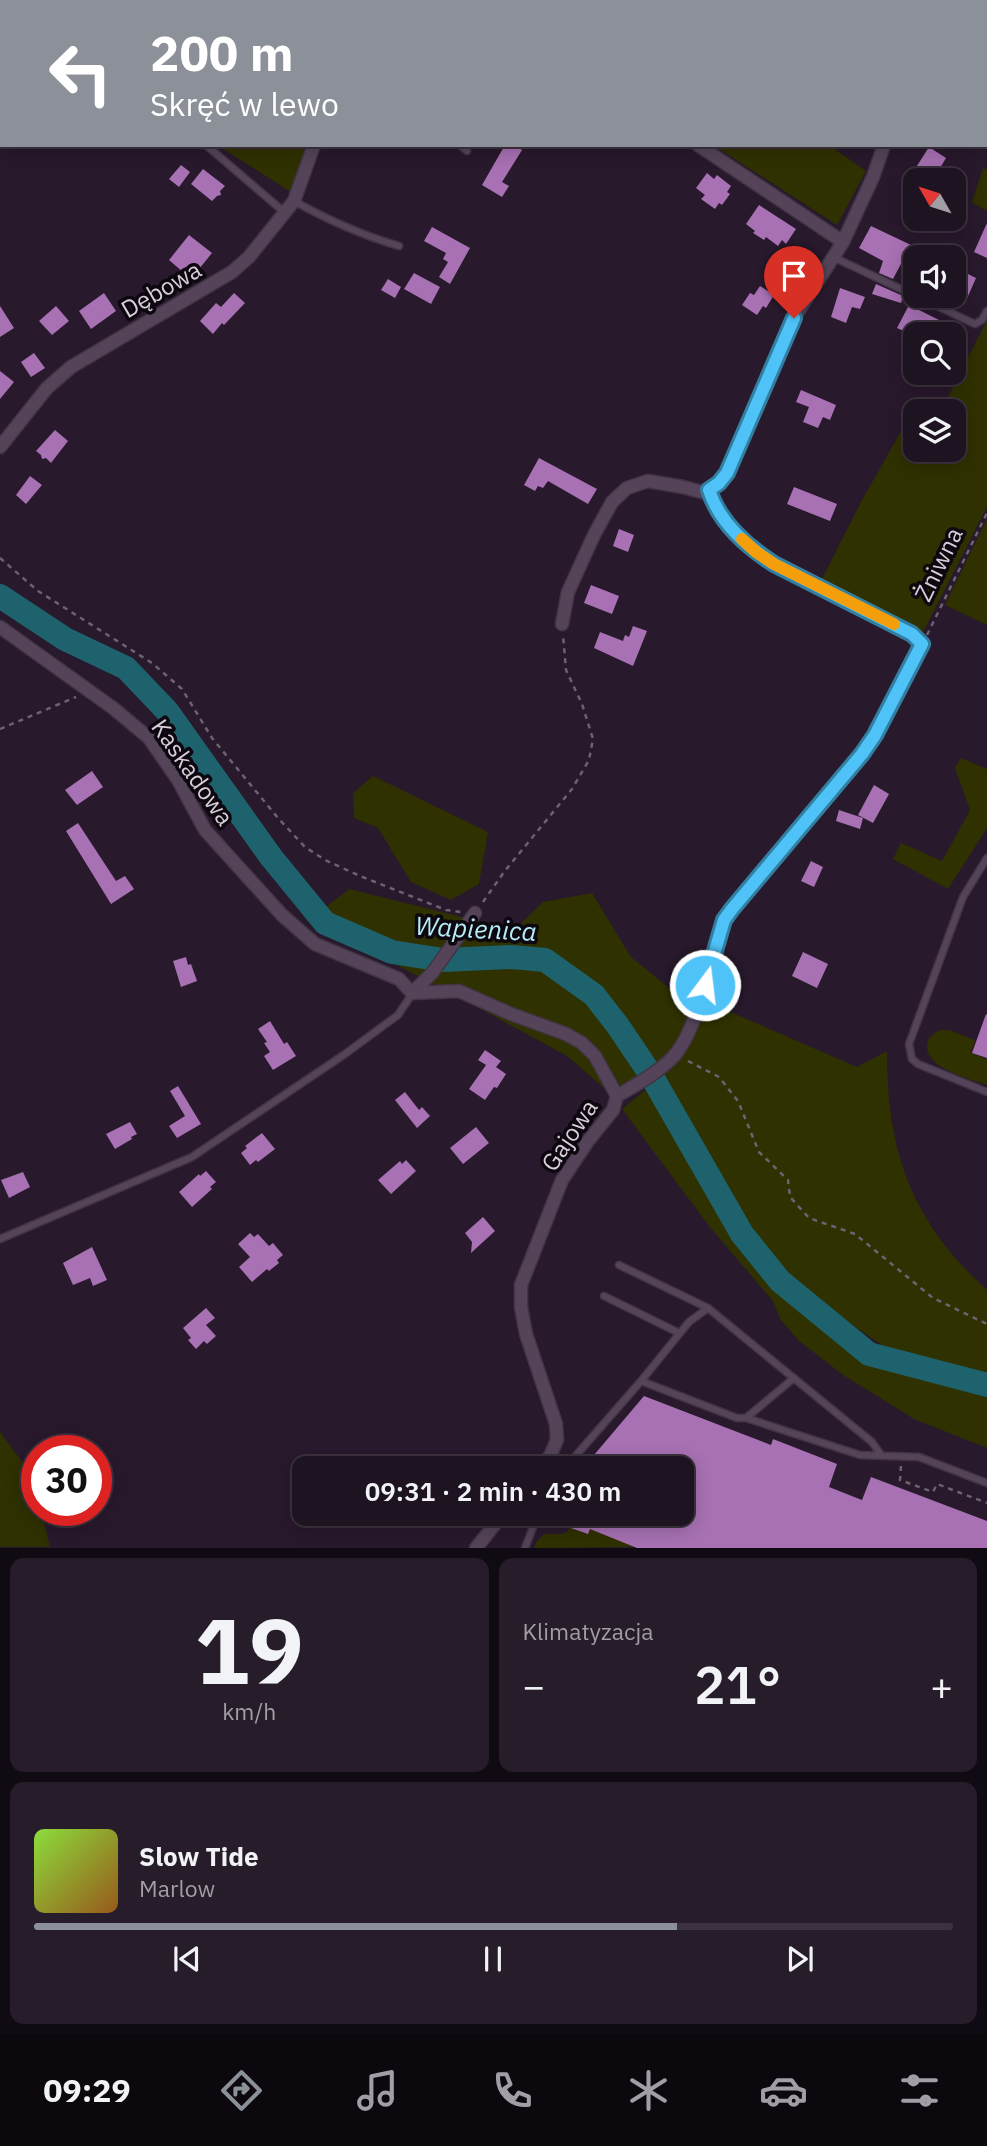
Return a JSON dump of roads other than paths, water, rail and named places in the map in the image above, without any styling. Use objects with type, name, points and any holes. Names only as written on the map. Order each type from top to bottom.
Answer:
[{"type":"street","name":"Dębowa","points":[[0,447],[47,388],[71,366],[232,272],[249,257],[293,201],[313,147]]},
{"type":"street","points":[[701,147],[843,242]]},
{"type":"street","points":[[562,624],[568,592],[594,534],[612,502],[626,488],[648,481],[702,492],[719,483],[727,473],[794,318],[843,242],[873,177],[883,147]]},
{"type":"street","name":"Kaskadowa","points":[[0,627],[113,708],[149,738],[178,780],[205,830],[282,915],[315,944],[399,979],[412,993]]},
{"type":"street","points":[[412,993],[433,972],[475,914]]},
{"type":"street","points":[[617,1096],[651,1075],[673,1056],[689,1031],[724,920]]},
{"type":"street","name":"Gajowa","points":[[412,993],[460,991],[511,1014],[566,1034],[582,1043],[595,1056],[617,1096],[613,1110],[587,1141],[562,1180],[521,1285],[521,1307],[526,1334],[556,1424],[556,1440],[550,1456]]},
{"type":"street","points":[[475,1548],[492,1526]]},
{"type":"lane","points":[[208,147],[284,212]]},
{"type":"lane","points":[[462,147],[467,151]]},
{"type":"lane","points":[[293,201],[329,221],[398,246]]},
{"type":"lane","points":[[833,257],[975,324],[982,320],[987,311]]},
{"type":"lane","points":[[709,490],[715,507],[756,552],[774,564],[912,634],[922,644],[875,735],[862,754],[724,920]]},
{"type":"lane","points":[[987,858],[964,897],[909,1044],[912,1059],[918,1064],[987,1092]]},
{"type":"lane","points":[[0,1239],[192,1157],[398,1015],[412,993]]},
{"type":"lane","points":[[619,1265],[708,1308],[872,1442],[881,1455]]},
{"type":"lane","points":[[604,1296],[679,1333]]},
{"type":"lane","points":[[575,1456],[679,1333],[698,1313],[708,1308]]},
{"type":"lane","points":[[746,1418],[794,1378]]},
{"type":"lane","points":[[641,1381],[728,1416],[746,1418],[860,1455],[919,1457],[987,1483]]},
{"type":"lane","points":[[525,1548],[533,1526]]},
{"type":"waterway","name":"Wapienica","points":[[0,596],[65,639],[126,668],[167,711],[271,857],[325,923],[392,952],[443,960],[512,957],[545,960],[594,995],[651,1075],[742,1234],[780,1281],[869,1354],[987,1385]]}]
